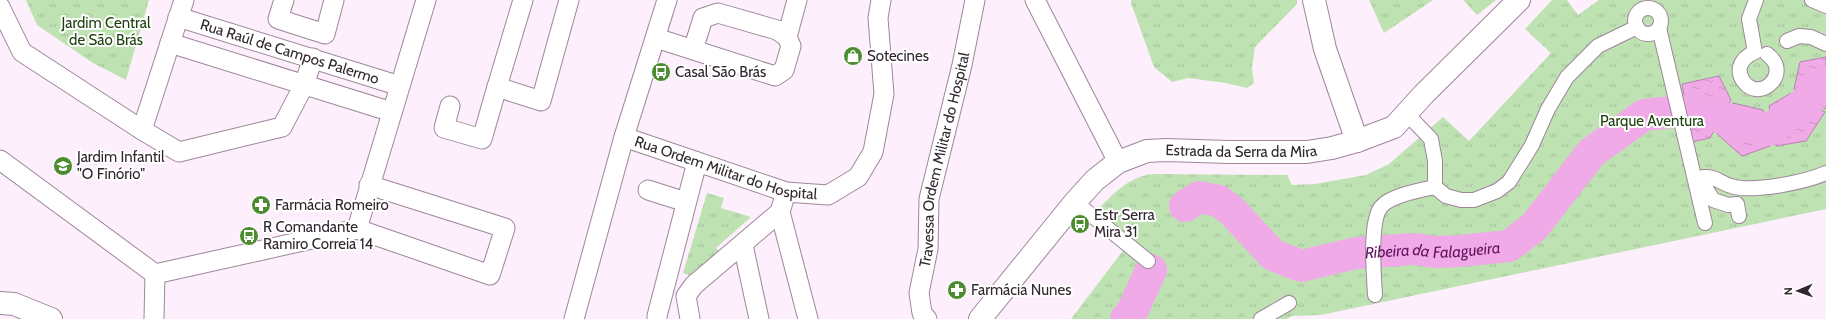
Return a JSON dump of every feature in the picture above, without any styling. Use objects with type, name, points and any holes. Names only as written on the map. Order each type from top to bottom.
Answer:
[{"type":"street","points":[[268,45],[284,0]]},
{"type":"street","points":[[278,19],[325,34],[334,0]]},
{"type":"street","points":[[357,229],[369,185],[426,0]]},
{"type":"street","points":[[450,106],[444,128],[482,139],[523,0]]},
{"type":"street","points":[[498,88],[541,101],[569,0]]},
{"type":"street","points":[[574,319],[624,137],[667,0]]},
{"type":"street","points":[[787,37],[797,0]]},
{"type":"street","name":"Rua Ordem Militar do Hospital","points":[[624,137],[786,192],[828,195],[858,177],[873,152],[884,94],[878,18],[881,0]]},
{"type":"street","name":"Travessa Ordem Militar do Hospital","points":[[927,319],[922,313],[919,293],[928,249],[929,199],[962,65],[975,0]]},
{"type":"street","points":[[1035,0],[1118,162]]},
{"type":"street","points":[[1314,0],[1325,49],[1357,141]]},
{"type":"street","name":"Estrada da Serra da Mira","points":[[980,319],[1075,202],[1095,180],[1118,162],[1147,151],[1307,152],[1332,148],[1357,141],[1394,127],[1406,113],[1519,0]]},
{"type":"street","points":[[1756,0],[1749,19],[1755,52],[1744,58],[1740,69],[1740,75],[1747,86],[1759,89],[1765,88],[1774,80],[1777,68],[1772,57],[1767,54]]},
{"type":"street","points":[[1812,0],[1826,6]]},
{"type":"street","points":[[1659,28],[1652,33],[1643,33],[1636,26],[1636,17],[1642,10],[1659,5],[1661,18],[1659,28],[1705,223]]},
{"type":"street","name":"Rua Raúl de Campos Palermo","points":[[0,7],[22,52],[142,130],[179,152],[282,126],[304,85]]},
{"type":"street","name":"Rua Raúl de Campos Palermo","points":[[142,130],[181,8],[268,45],[400,86]]},
{"type":"street","points":[[656,38],[693,50],[775,76],[784,70],[791,46],[787,37],[777,30],[718,13],[703,18],[693,50]]},
{"type":"street","points":[[1435,187],[1446,196],[1461,200],[1474,200],[1497,191],[1509,182],[1532,145],[1548,109],[1567,77],[1598,46],[1636,26]]},
{"type":"street","points":[[1787,41],[1799,36],[1805,36],[1811,37],[1826,44]]},
{"type":"street","name":"Rua Raúl de Campos Palermo","points":[[170,43],[392,112]]},
{"type":"street","points":[[304,85],[313,58]]},
{"type":"street","points":[[1406,113],[1430,139],[1435,161],[1435,187]]},
{"type":"street","points":[[0,160],[155,274],[357,229],[490,275],[505,228],[369,185]]},
{"type":"street","points":[[657,319],[697,162]]},
{"type":"street","points":[[1739,216],[1736,204],[1728,205],[1713,200],[1705,188],[1703,177],[1712,176],[1732,186],[1752,189],[1784,184],[1826,173]]},
{"type":"street","points":[[1375,295],[1373,239],[1376,221],[1381,207],[1400,195],[1435,187]]},
{"type":"street","points":[[648,190],[686,202]]},
{"type":"street","points":[[786,192],[780,212],[808,319]]},
{"type":"street","points":[[1075,202],[1148,261]]},
{"type":"street","points":[[690,319],[686,296],[694,285],[743,245],[780,212]]},
{"type":"street","points":[[743,245],[759,319]]},
{"type":"street","points":[[154,319],[155,274]]},
{"type":"street","points":[[0,302],[14,304],[51,319]]},
{"type":"street","points":[[1261,319],[1289,303]]},
{"type":"green space","name":"Jardim Central de São Brás","points":[[26,0],[149,0],[126,80],[93,63],[37,25]]},
{"type":"green space","points":[[1131,0],[1297,0],[1297,4],[1255,47],[1252,68],[1254,83],[1247,88],[1226,83],[1188,78],[1172,82],[1154,67]]},
{"type":"green space","points":[[1369,0],[1433,0],[1384,33]]},
{"type":"green space","points":[[1463,0],[1496,0],[1477,15]]},
{"type":"green space","name":"Parque Aventura","points":[[1552,0],[1567,0],[1578,15],[1599,0],[1826,0],[1826,209],[1321,315],[1292,316],[1286,319],[1071,319],[1125,248],[1096,225],[1104,211],[1100,207],[1123,186],[1137,178],[1152,174],[1287,175],[1292,185],[1315,184],[1366,175],[1389,164],[1443,117],[1469,141],[1551,53],[1525,29]]},
{"type":"green space","points":[[707,193],[724,198],[721,208],[751,217],[716,248],[719,251],[691,276],[683,273]]},
{"type":"water","points":[[1826,57],[1825,109],[1794,89],[1800,62]]},
{"type":"water","points":[[1719,76],[1731,100],[1710,138],[1692,142],[1682,84]]},
{"type":"water","points":[[1791,93],[1825,112],[1806,141],[1776,146],[1769,106]]},
{"type":"water","points":[[1733,103],[1763,110],[1770,146],[1742,156],[1717,134]]},
{"type":"waterway","name":"Ribeira da Falagueira","points":[[1185,206],[1199,197],[1219,201],[1232,211],[1273,255],[1301,266],[1356,253],[1416,249],[1435,252],[1460,251],[1509,246],[1534,227],[1592,152],[1644,115],[1693,110],[1769,130],[1807,101],[1826,82]]},
{"type":"waterway","name":"Ribeira da Falagueira","points":[[1126,319],[1132,312],[1151,270]]},
{"type":"place","name":"Sotecines","points":[[853,56]]},
{"type":"place","name":"Casal São Brás","points":[[661,72]]},
{"type":"place","name":"Jardim Infantil \"O Finório\"","points":[[63,166]]},
{"type":"place","name":"Farmácia Romeiro","points":[[261,205]]},
{"type":"place","name":"Estr Serra Mira 31","points":[[1080,224]]},
{"type":"place","name":"R Comandante Ramiro Correia 14","points":[[249,236]]},
{"type":"place","name":"Farmácia Nunes","points":[[957,290]]}]
